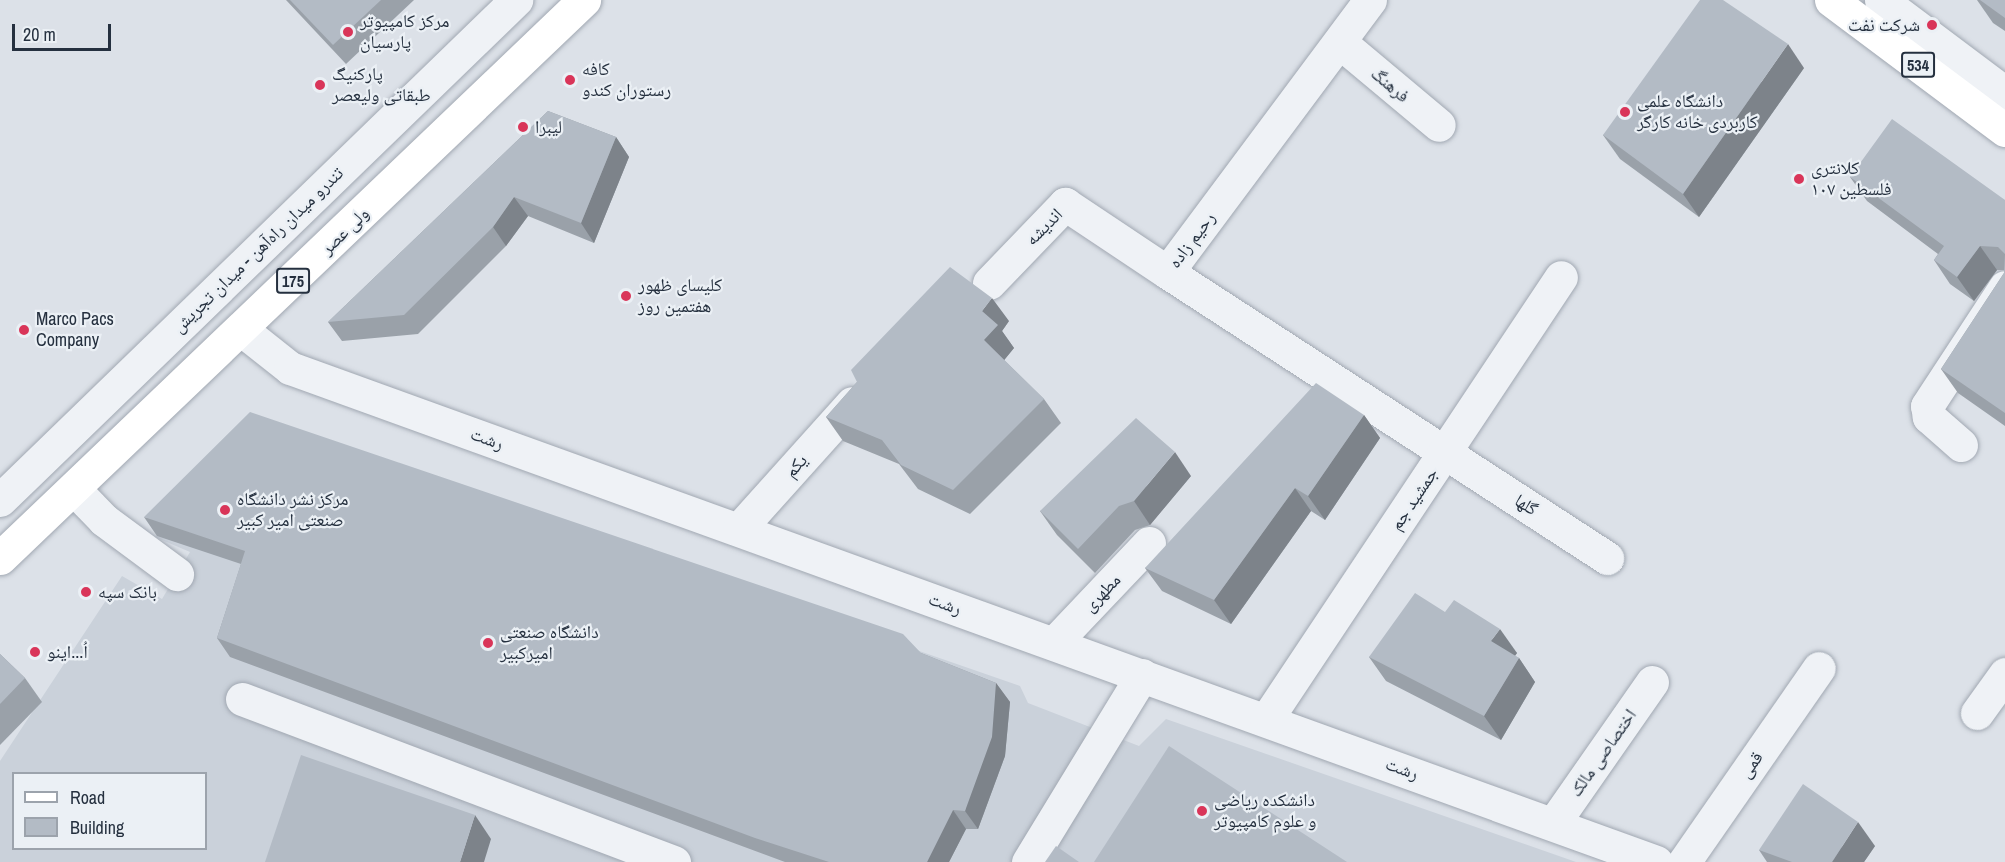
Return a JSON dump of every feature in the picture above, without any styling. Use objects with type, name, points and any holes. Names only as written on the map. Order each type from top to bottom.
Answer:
[{"type":"main road","name":"ولی عصر","points":[[7,539],[74,489],[584,0]]},
{"type":"main road","name":"534","points":[[1831,0],[2005,130]]},
{"type":"street","name":"تندرو میدان راه‌آهن - میدان تجریش","points":[[0,500],[516,0]]},
{"type":"street","name":"رحیم زاده","points":[[1370,0],[1342,44],[1167,272],[1444,453]]},
{"type":"street","points":[[1881,0],[2005,93]]},
{"type":"street","name":"فرهنگ","points":[[1342,44],[1439,125]]},
{"type":"street","name":"اندیشه","points":[[989,283],[1065,204],[1167,272]]},
{"type":"street","name":"جمشید جم","points":[[1266,720],[1561,277]]},
{"type":"street","points":[[1961,445],[1929,417],[1927,406],[2005,287]]},
{"type":"street","name":"رشت","points":[[242,330],[290,368],[1656,862]]},
{"type":"street","name":"یکم","points":[[739,529],[852,403]]},
{"type":"street","name":"گلها","points":[[1444,453],[1607,558]]},
{"type":"street","points":[[74,489],[104,520],[177,574]]},
{"type":"street","name":"مطهری","points":[[1054,643],[1149,543]]},
{"type":"street","name":"قمی","points":[[1684,862],[1819,668]]},
{"type":"street","points":[[1977,713],[2005,674]]},
{"type":"street","points":[[1028,862],[1142,675]]},
{"type":"street","name":"اختصاصی مالک","points":[[1552,824],[1652,682]]},
{"type":"street","points":[[243,699],[674,862]]},
{"type":"shaded area","name":"دانشگاه صنعتی امیرکبیر","points":[[267,425],[1020,686],[1028,703],[1139,746],[1166,719],[1576,862],[0,862],[0,761],[122,576],[162,599],[190,552],[155,537]]},
{"type":"building","points":[[290,0],[381,0],[333,45]]},
{"type":"building","points":[[1700,0],[1723,0],[1788,44],[1683,194],[1603,135]]},
{"type":"building","points":[[1980,0],[2005,0],[2005,18]]},
{"type":"building","points":[[548,111],[616,137],[581,223],[514,197],[493,227],[404,315],[328,322]]},
{"type":"building","points":[[1892,119],[2005,200],[2005,254],[1998,247],[1980,246],[1957,277],[1934,260],[1944,246],[1850,177]]},
{"type":"building","points":[[2005,254],[2005,413],[1941,369],[2004,273]]},
{"type":"building","points":[[950,267],[992,298],[982,311],[998,325],[984,340],[1044,399],[953,490],[901,465],[882,440],[826,417],[857,382],[851,370]]},
{"type":"building","points":[[1316,383],[1364,415],[1308,496],[1295,488],[1214,600],[1145,568]]},
{"type":"building","points":[[250,412],[903,634],[921,653],[996,683],[992,737],[965,811],[953,810],[927,862],[829,862],[755,838],[217,638],[245,551],[144,517]]},
{"type":"building","points":[[1136,418],[1175,452],[1134,501],[1119,506],[1078,549],[1040,511]]},
{"type":"building","points":[[1415,593],[1445,612],[1454,600],[1500,629],[1491,641],[1519,658],[1484,716],[1369,657]]},
{"type":"building","points":[[0,654],[25,678],[0,704]]},
{"type":"building","name":"دانشکده ریاضی و علوم کامپیوتر","points":[[1169,746],[1347,862],[1094,862]]},
{"type":"building","points":[[301,755],[475,815],[460,862],[265,862]]},
{"type":"building","points":[[1803,784],[1858,822],[1832,862],[1792,862],[1759,850]]},
{"type":"building","points":[[1056,846],[1079,862],[1045,862]]},
{"type":"place","name":"شرکت نفت","points":[[1932,25]]},
{"type":"place","name":"مرکز کامپیوتر پارسیان","points":[[348,32]]},
{"type":"place","name":"کافه رستوران کندو","points":[[570,80]]},
{"type":"place","name":"پارکنیگ طبقاتی ولیعصر","points":[[320,85]]},
{"type":"place","name":"دانشگاه علمی کاربردی خانه کارگر","points":[[1625,112]]},
{"type":"place","name":"لیبرا","points":[[523,127]]},
{"type":"place","name":"کلانتری ۱۰۷ فلسطین","points":[[1799,179]]},
{"type":"place","name":"کلیسای ظهور هفتمین روز","points":[[626,296]]},
{"type":"place","name":"Marco Pacs Company","points":[[24,330]]},
{"type":"place","name":"مرکز نشر دانشگاه صنعتی امیر کبیر","points":[[225,510]]},
{"type":"place","name":"بانک سپه","points":[[86,592]]},
{"type":"place","name":"دانشگاه صنعتی امیرکبیر","points":[[488,643]]},
{"type":"place","name":"اُ...اینو","points":[[35,652]]},
{"type":"place","name":"دانشکده ریاضی و علوم کامپیوتر","points":[[1202,811]]}]
